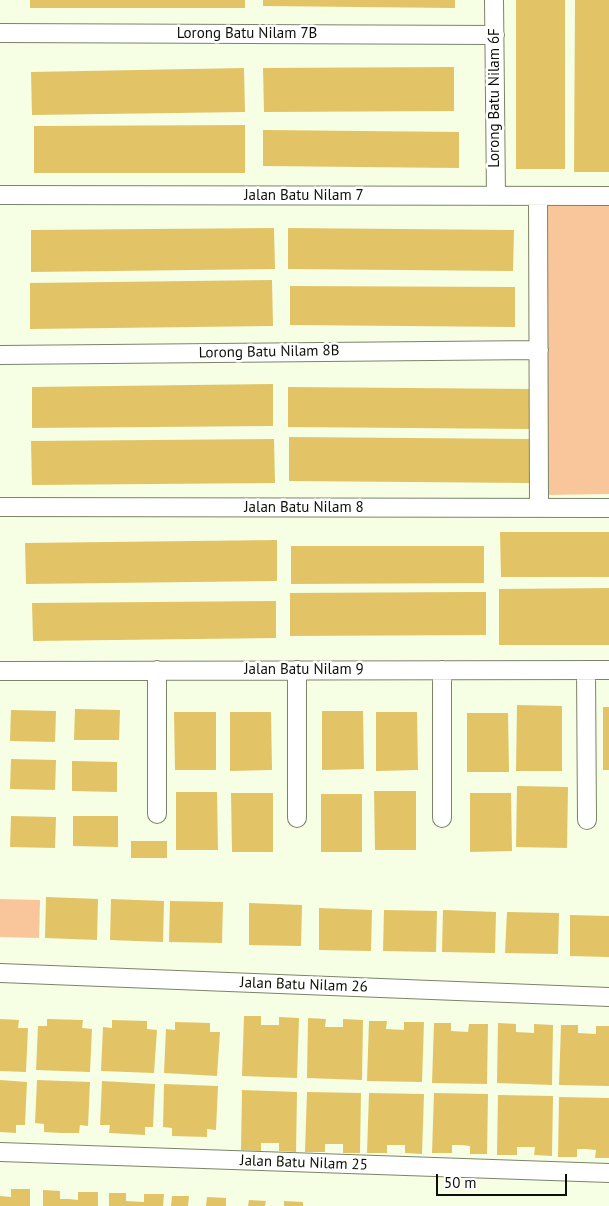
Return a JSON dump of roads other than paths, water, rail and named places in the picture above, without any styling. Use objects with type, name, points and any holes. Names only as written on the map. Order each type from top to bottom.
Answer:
[{"type":"street","name":"Lorong Batu Nilam 6F","points":[[494,0],[496,196]]},
{"type":"street","name":"Lorong Batu Nilam 7B","points":[[0,33],[494,35]]},
{"type":"street","name":"Jalan Batu Nilam 7","points":[[0,195],[609,196]]},
{"type":"street","points":[[538,196],[539,508]]},
{"type":"street","name":"Lorong Batu Nilam 8B","points":[[0,355],[539,350]]},
{"type":"street","name":"Jalan Batu Nilam 8","points":[[0,507],[609,508]]},
{"type":"street","points":[[157,670],[157,814]]},
{"type":"street","points":[[297,670],[297,818]]},
{"type":"street","points":[[442,670],[442,818]]},
{"type":"street","points":[[586,670],[586,820]]},
{"type":"street","name":"Jalan Batu Nilam 9","points":[[0,671],[609,670]]},
{"type":"street","name":"Jalan Batu Nilam 26","points":[[0,973],[609,997]]},
{"type":"street","name":"Jalan Batu Nilam 25","points":[[0,1152],[609,1173]]}]
